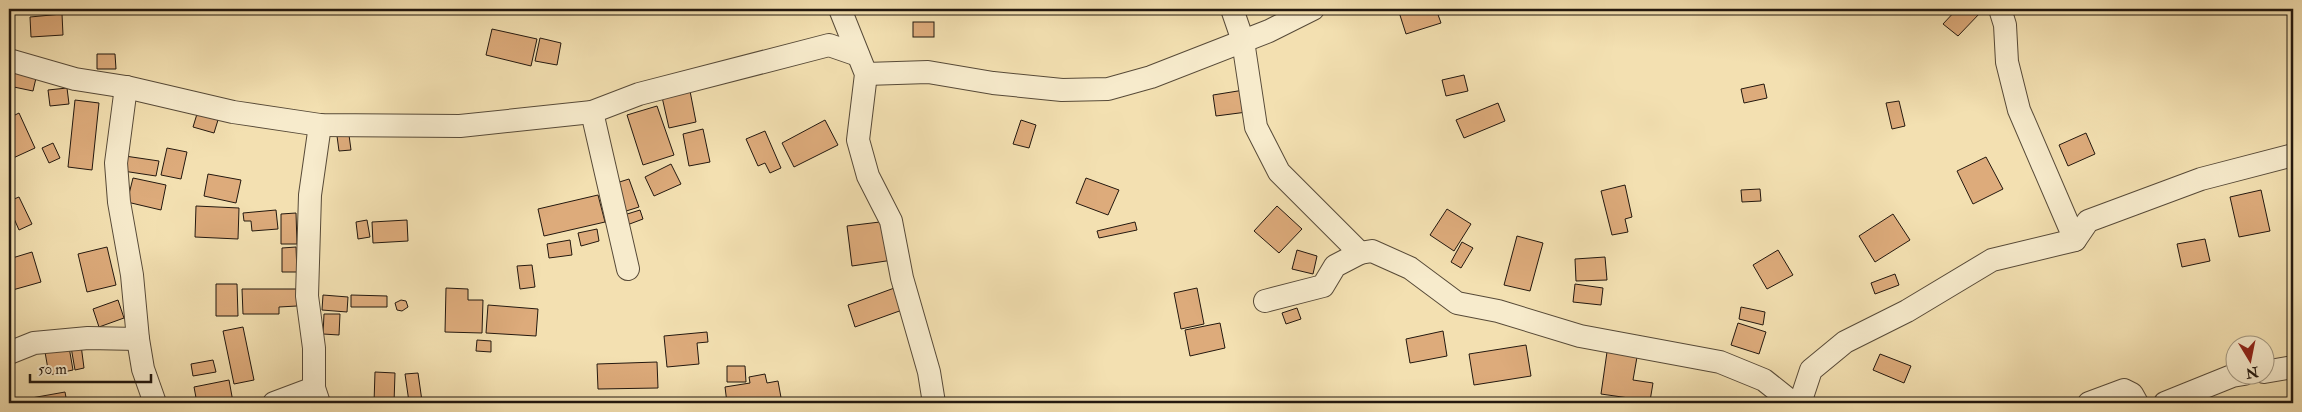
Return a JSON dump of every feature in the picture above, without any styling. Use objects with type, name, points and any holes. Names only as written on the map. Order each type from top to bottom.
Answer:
[{"type":"street","points":[[1232,9],[1244,41],[1256,127],[1279,172],[1360,253]]},
{"type":"street","points":[[9,60],[75,79],[126,87],[233,112],[320,125],[460,126],[592,112],[639,94],[829,45],[862,64],[1003,84],[1062,90],[1108,89],[1151,76],[1244,41],[1313,9]]},
{"type":"street","points":[[2000,9],[2005,25],[2007,62],[2018,110],[2075,240]]},
{"type":"street","points":[[829,45],[842,14]]},
{"type":"street","points":[[842,14],[862,64],[858,140],[868,176],[891,221],[902,278],[929,372],[934,403]]},
{"type":"street","points":[[126,87],[116,163],[119,202],[132,276],[143,369],[155,403]]},
{"type":"street","points":[[592,112],[628,269]]},
{"type":"street","points":[[274,403],[317,395],[314,348],[307,296],[310,196],[320,125]]},
{"type":"street","points":[[1800,403],[1811,370],[1845,342],[1907,311],[1992,260],[2075,240],[2088,221],[2201,179],[2293,155]]},
{"type":"street","points":[[1265,301],[1323,286],[1335,266],[1360,253],[1372,251],[1410,268],[1456,302],[1498,311],[1580,336],[1720,362],[1764,380],[1793,403]]},
{"type":"street","points":[[9,353],[34,343],[88,338],[138,339]]},
{"type":"street","points":[[2274,371],[2293,368]]},
{"type":"street","points":[[2165,403],[2224,379]]},
{"type":"street","points":[[2089,403],[2124,390],[2132,394],[2137,403]]},
{"type":"building","points":[[1398,9],[1436,9],[1441,23],[1406,34]]},
{"type":"building","points":[[1665,9],[1702,9],[1665,13]]},
{"type":"building","points":[[1957,9],[1977,9],[1981,12],[1958,36],[1943,24]]},
{"type":"building","points":[[62,14],[63,35],[31,37],[30,17]]},
{"type":"building","points":[[913,22],[934,22],[934,37],[913,37]]},
{"type":"building","points":[[492,29],[537,39],[531,66],[486,55]]},
{"type":"building","points":[[540,38],[561,43],[557,65],[535,61]]},
{"type":"building","points":[[97,54],[115,54],[116,69],[97,69]]},
{"type":"building","points":[[9,71],[36,78],[33,91],[9,86]]},
{"type":"building","points":[[1464,75],[1468,91],[1446,96],[1442,80]]},
{"type":"building","points":[[1764,84],[1767,98],[1744,103],[1741,89]]},
{"type":"building","points":[[67,88],[69,104],[50,106],[48,90]]},
{"type":"building","points":[[1244,90],[1247,112],[1216,116],[1213,95]]},
{"type":"building","points":[[690,91],[696,122],[669,128],[662,97]]},
{"type":"building","points":[[75,100],[99,103],[92,170],[68,167]]},
{"type":"building","points":[[1899,101],[1905,126],[1892,129],[1886,103]]},
{"type":"building","points":[[1498,103],[1505,121],[1464,138],[1456,120]]},
{"type":"building","points":[[657,106],[674,155],[643,165],[627,115]]},
{"type":"building","points":[[19,113],[35,148],[11,159],[9,154],[9,118]]},
{"type":"building","points":[[197,114],[218,120],[214,133],[193,127]]},
{"type":"building","points":[[825,120],[838,145],[794,167],[782,143]]},
{"type":"building","points":[[1021,120],[1036,125],[1029,148],[1013,144]]},
{"type":"building","points":[[703,129],[710,162],[689,166],[683,134]]},
{"type":"building","points":[[765,131],[781,168],[770,173],[765,163],[758,166],[746,139]]},
{"type":"building","points":[[2086,133],[2095,154],[2068,166],[2059,145]]},
{"type":"building","points":[[349,135],[351,150],[339,151],[337,136]]},
{"type":"building","points":[[53,143],[60,158],[49,163],[42,148]]},
{"type":"building","points":[[167,148],[187,152],[181,179],[161,175]]},
{"type":"building","points":[[125,156],[159,161],[156,176],[123,171]]},
{"type":"building","points":[[1986,157],[2003,189],[1973,204],[1957,171]]},
{"type":"building","points":[[671,164],[681,184],[654,196],[645,177]]},
{"type":"building","points":[[208,174],[241,180],[236,203],[204,196]]},
{"type":"building","points":[[133,178],[166,185],[161,210],[127,202]]},
{"type":"building","points":[[1086,178],[1119,190],[1108,215],[1076,203]]},
{"type":"building","points":[[629,179],[639,207],[623,212],[613,184]]},
{"type":"building","points":[[1625,185],[1632,217],[1625,219],[1628,232],[1612,235],[1601,191]]},
{"type":"building","points":[[1760,189],[1761,201],[1742,202],[1741,190]]},
{"type":"building","points":[[2261,190],[2270,231],[2239,237],[2230,197]]},
{"type":"building","points":[[598,195],[605,222],[544,236],[538,209]]},
{"type":"building","points":[[19,197],[32,224],[19,230],[9,207],[9,201]]},
{"type":"building","points":[[196,206],[239,208],[238,239],[195,237]]},
{"type":"building","points":[[1277,206],[1302,229],[1279,253],[1254,231]]},
{"type":"building","points":[[1447,209],[1471,224],[1454,251],[1430,235]]},
{"type":"building","points":[[276,210],[278,229],[252,231],[251,221],[244,221],[243,213]]},
{"type":"building","points":[[640,210],[643,219],[627,225],[624,215]]},
{"type":"building","points":[[296,213],[297,244],[281,244],[281,214]]},
{"type":"building","points":[[1893,214],[1910,240],[1875,262],[1859,236]]},
{"type":"building","points":[[367,220],[370,237],[358,239],[356,222]]},
{"type":"building","points":[[407,220],[408,241],[373,243],[372,222]]},
{"type":"building","points":[[888,221],[893,260],[852,266],[847,226]]},
{"type":"building","points":[[1135,222],[1137,230],[1099,238],[1097,231]]},
{"type":"building","points":[[597,229],[599,241],[581,246],[578,233]]},
{"type":"building","points":[[1517,236],[1543,243],[1530,291],[1504,285]]},
{"type":"building","points":[[2205,239],[2210,261],[2182,267],[2177,244]]},
{"type":"building","points":[[570,240],[572,255],[549,258],[547,244]]},
{"type":"building","points":[[1462,242],[1473,248],[1461,268],[1451,262]]},
{"type":"building","points":[[107,247],[116,285],[87,292],[78,254]]},
{"type":"building","points":[[296,247],[297,272],[282,272],[282,248]]},
{"type":"building","points":[[1297,250],[1317,256],[1313,274],[1292,269]]},
{"type":"building","points":[[1778,250],[1793,275],[1767,289],[1753,265]]},
{"type":"building","points":[[32,252],[41,282],[9,291],[9,259]]},
{"type":"building","points":[[1605,257],[1607,280],[1576,281],[1575,259]]},
{"type":"building","points":[[532,265],[535,287],[520,289],[517,266]]},
{"type":"building","points":[[1895,274],[1899,285],[1875,294],[1871,283]]},
{"type":"building","points":[[216,284],[237,284],[238,316],[216,316]]},
{"type":"building","points":[[1575,284],[1603,288],[1601,305],[1573,302]]},
{"type":"building","points":[[897,287],[905,309],[855,327],[848,305]]},
{"type":"building","points":[[446,288],[468,289],[468,300],[483,300],[482,333],[445,332]]},
{"type":"building","points":[[1197,288],[1204,324],[1181,329],[1174,293]]},
{"type":"building","points":[[242,289],[297,289],[297,306],[279,307],[279,314],[243,314]]},
{"type":"building","points":[[323,295],[348,297],[347,312],[322,310]]},
{"type":"building","points":[[351,295],[387,296],[387,307],[351,307]]},
{"type":"building","points":[[118,300],[124,318],[99,327],[93,309]]},
{"type":"building","points":[[401,300],[406,301],[408,307],[402,311],[397,310],[395,303]]},
{"type":"building","points":[[488,305],[538,309],[536,336],[486,333]]},
{"type":"building","points":[[1741,307],[1765,312],[1763,325],[1739,319]]},
{"type":"building","points":[[1297,308],[1301,319],[1286,324],[1282,313]]},
{"type":"building","points":[[324,314],[340,314],[339,335],[323,334]]},
{"type":"building","points":[[1220,323],[1225,348],[1190,356],[1185,330]]},
{"type":"building","points":[[1738,323],[1766,332],[1759,354],[1731,345]]},
{"type":"building","points":[[243,327],[254,380],[234,384],[223,331]]},
{"type":"building","points":[[1443,331],[1447,356],[1410,363],[1406,339]]},
{"type":"building","points":[[707,332],[708,342],[697,343],[699,364],[667,367],[664,336]]},
{"type":"building","points":[[477,340],[491,341],[491,352],[476,351]]},
{"type":"building","points":[[81,345],[84,368],[75,370],[71,347]]},
{"type":"building","points":[[1526,345],[1531,376],[1474,385],[1469,354]]},
{"type":"building","points":[[69,347],[73,370],[49,375],[45,352]]},
{"type":"building","points":[[1607,352],[1637,357],[1633,380],[1653,383],[1650,401],[1601,394]]},
{"type":"building","points":[[1880,354],[1911,366],[1904,383],[1873,370]]},
{"type":"building","points":[[213,360],[216,372],[193,376],[191,364]]},
{"type":"building","points":[[657,362],[658,388],[598,389],[597,364]]},
{"type":"building","points":[[727,366],[745,366],[746,382],[727,382]]},
{"type":"building","points":[[375,372],[395,373],[394,403],[374,403]]},
{"type":"building","points":[[418,373],[422,401],[409,402],[405,374]]},
{"type":"building","points":[[765,374],[767,383],[778,381],[782,403],[727,403],[725,387],[750,383],[749,377]]},
{"type":"building","points":[[229,380],[233,402],[197,403],[194,387]]},
{"type":"building","points":[[65,392],[67,403],[20,403],[20,400]]}]
